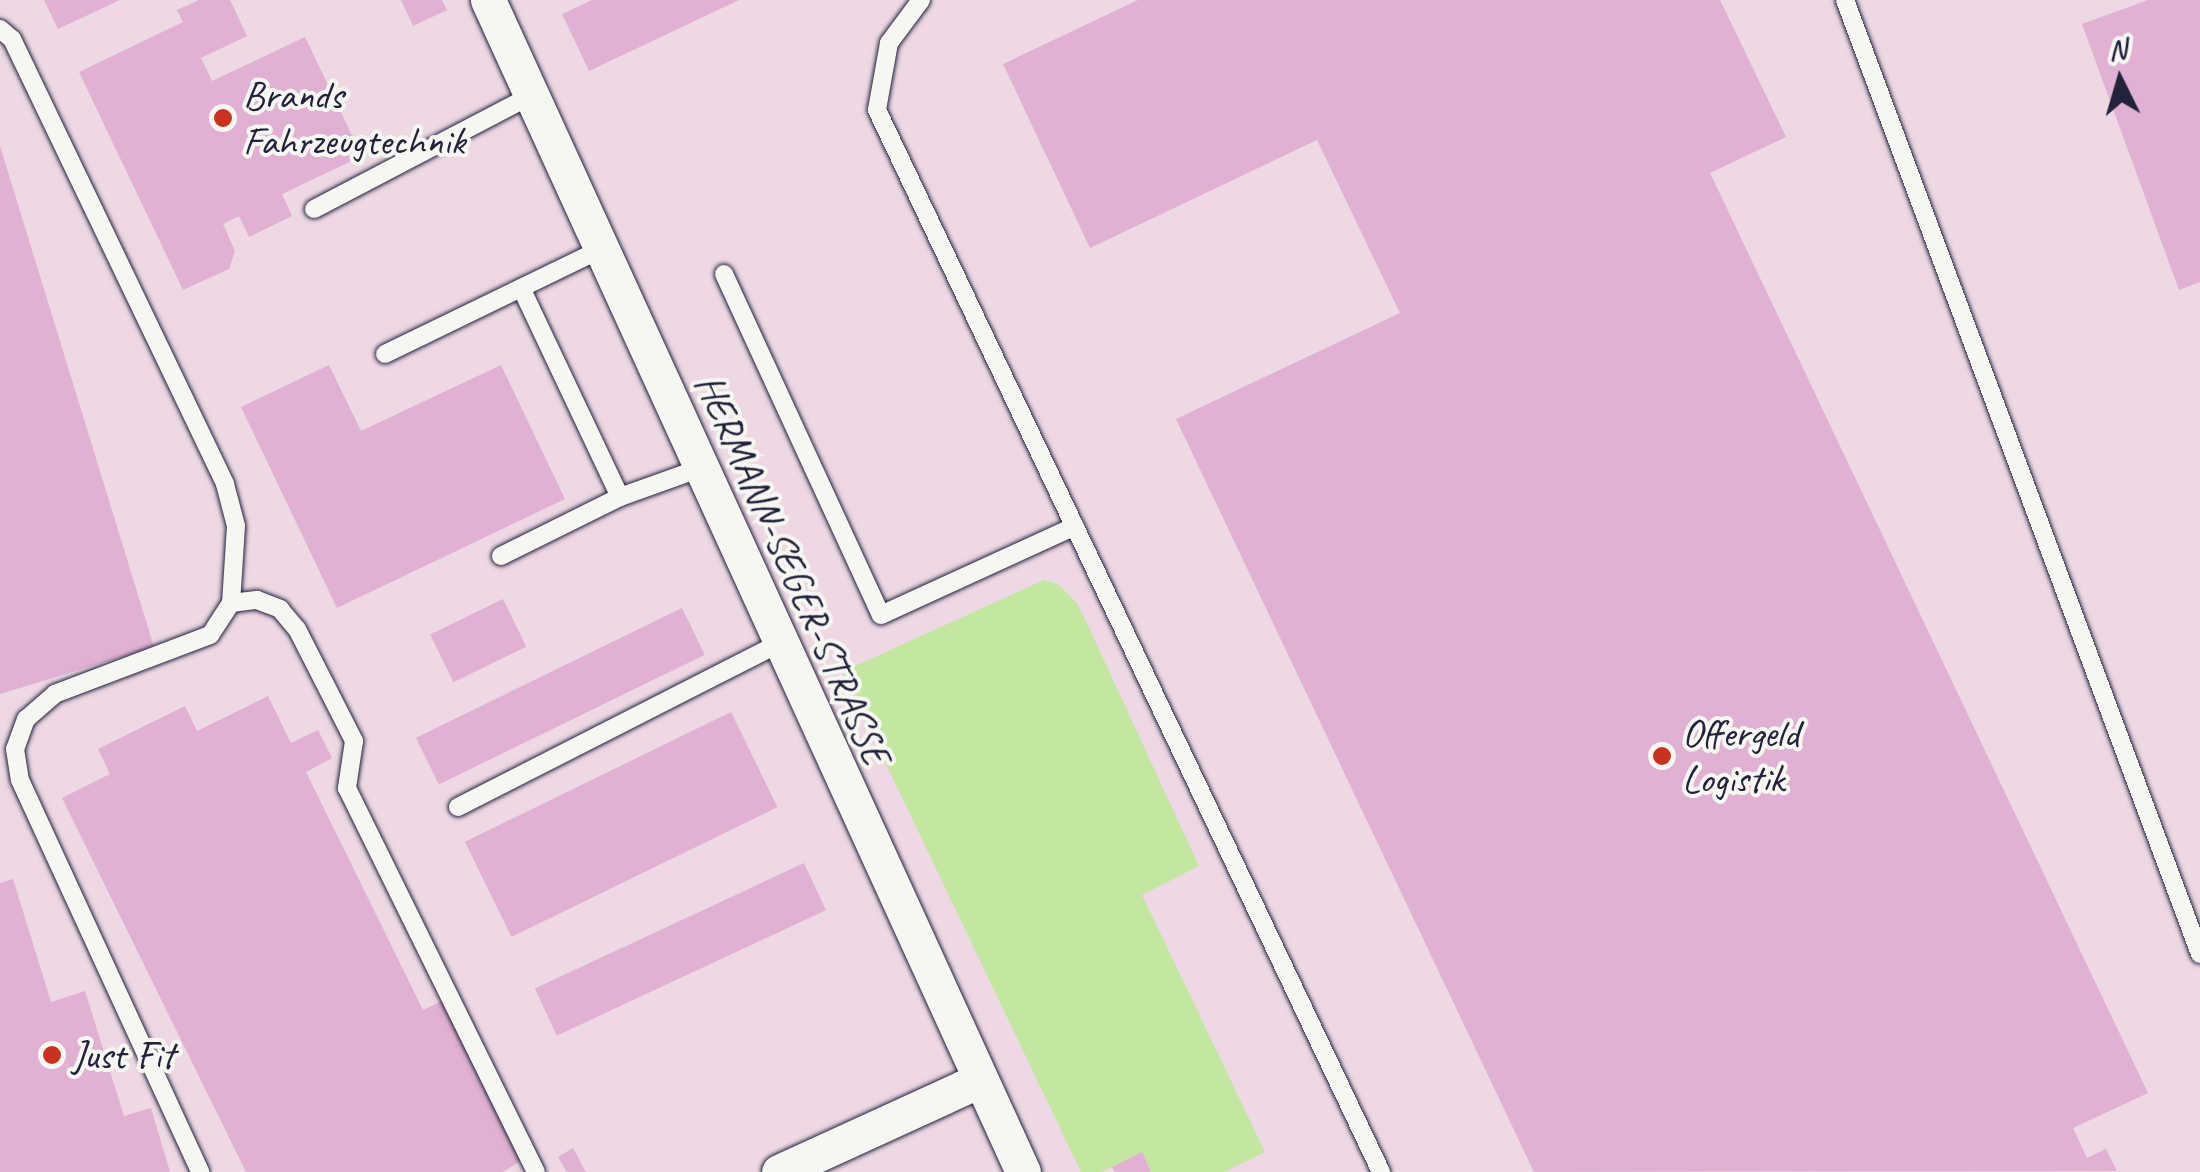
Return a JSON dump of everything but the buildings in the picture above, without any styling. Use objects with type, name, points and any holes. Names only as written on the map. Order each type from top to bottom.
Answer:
[{"type":"street","name":"HERMANN-SEGER-STRASSE","points":[[488,0],[978,1081],[1023,1172]]},
{"type":"street","points":[[779,1172],[978,1081]]},
{"type":"lane","points":[[921,0],[890,43],[877,110],[1381,1172]]},
{"type":"lane","points":[[1845,0],[2200,954]]},
{"type":"lane","points":[[0,29],[12,39],[224,484],[236,526],[230,603],[210,635],[55,694],[26,718],[15,750],[20,780],[200,1172]]},
{"type":"lane","points":[[314,209],[532,95]]},
{"type":"lane","points":[[385,354],[601,249]]},
{"type":"lane","points":[[724,274],[882,614],[1075,526]]},
{"type":"lane","points":[[522,288],[620,496]]},
{"type":"lane","points":[[501,556],[620,496],[700,468]]},
{"type":"lane","points":[[230,603],[256,600],[280,609],[297,629],[354,741],[347,788],[536,1172]]},
{"type":"lane","points":[[458,807],[780,643]]},
{"type":"shaded area","points":[[0,0],[2200,0],[2200,1172],[0,1172]]},
{"type":"green space","points":[[1044,580],[1058,584],[1078,604],[1199,866],[1142,895],[1265,1152],[1224,1172],[1151,1172],[1142,1153],[1101,1172],[1081,1172],[842,672]]},
{"type":"place","name":"Brands Fahrzeugtechnik","points":[[223,118]]},
{"type":"place","name":"Offergeld Logistik","points":[[1662,756]]},
{"type":"place","name":"Just Fit","points":[[52,1055]]}]
